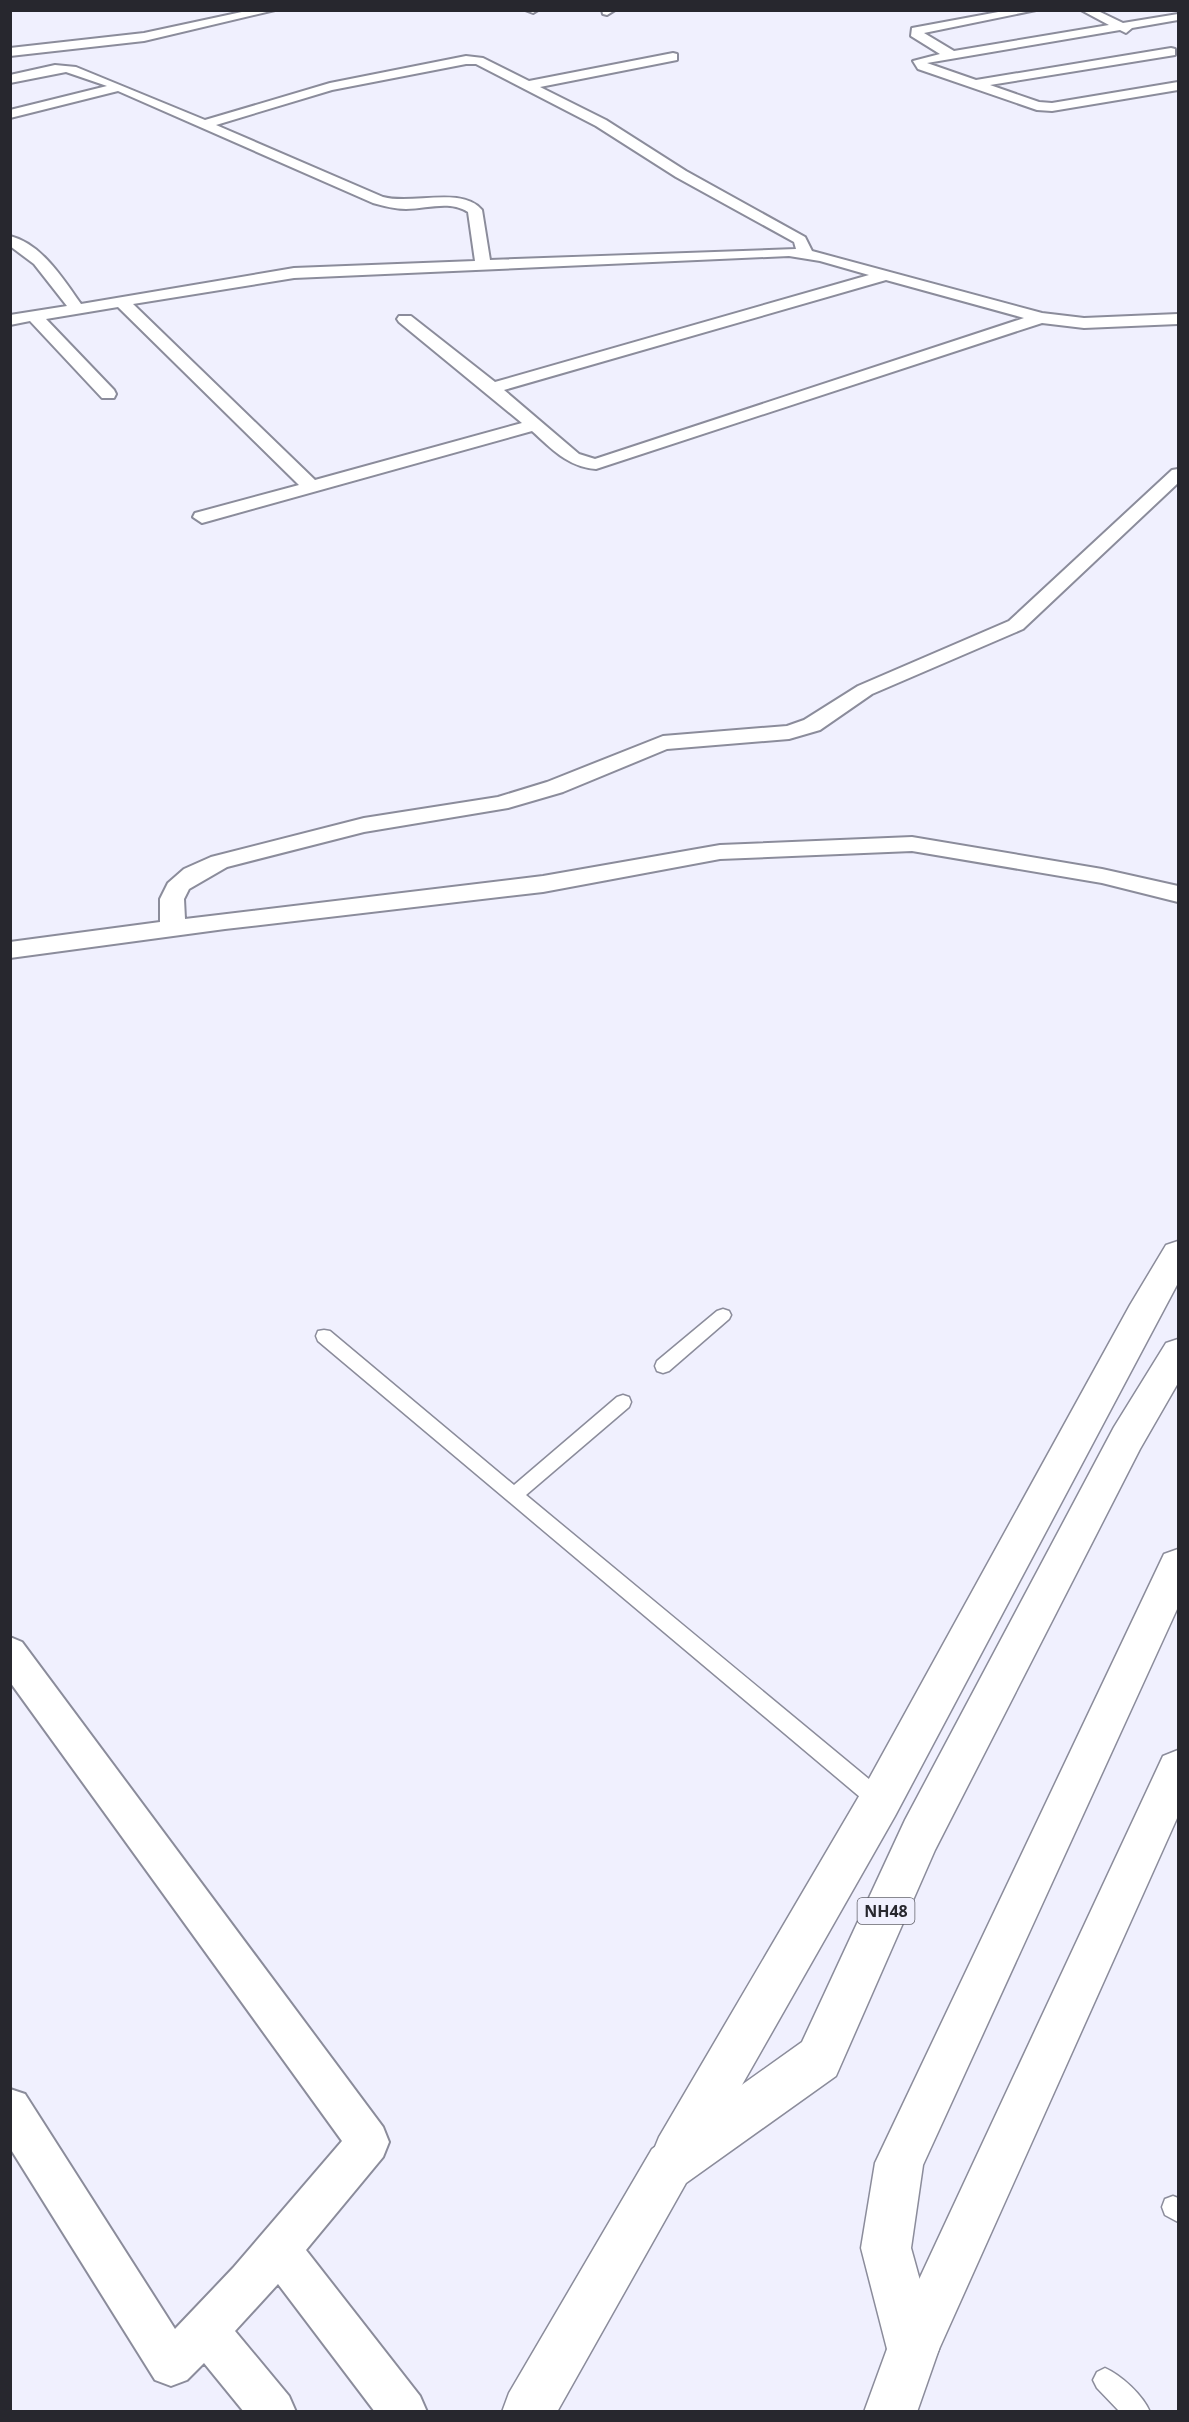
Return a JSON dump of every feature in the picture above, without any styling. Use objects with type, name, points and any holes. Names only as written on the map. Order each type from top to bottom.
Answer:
[{"type":"main road","points":[[669,2166],[880,1801],[1142,1315],[1179,1254]]},
{"type":"main road","name":"NH48","points":[[528,2412],[669,2166],[819,2059],[920,1834],[1126,1438],[1179,1353]]},
{"type":"main road","points":[[913,2349],[886,2248],[899,2163],[1179,1566]]},
{"type":"main road","points":[[890,2412],[913,2349],[1179,1770]]},
{"type":"street","points":[[10,52],[144,38],[270,10]]},
{"type":"street","points":[[951,55],[915,33],[916,31],[1031,10]]},
{"type":"street","points":[[1086,10],[1175,54]]},
{"type":"street","points":[[1179,16],[923,59],[919,63],[1036,106],[1052,108],[1179,86]]},
{"type":"street","points":[[975,84],[1175,54]]},
{"type":"street","points":[[530,86],[673,57]]},
{"type":"street","points":[[204,124],[330,87],[466,60],[489,64],[601,123],[681,174],[800,240],[805,253]]},
{"type":"street","points":[[10,79],[58,67],[72,68],[392,204],[409,206],[447,201],[469,206],[475,210],[483,264]]},
{"type":"street","points":[[10,114],[119,87]]},
{"type":"street","points":[[10,240],[30,250],[77,309]]},
{"type":"street","points":[[10,320],[294,273],[805,253],[1041,318],[1084,323],[1179,319]]},
{"type":"street","points":[[492,388],[885,274]]},
{"type":"street","points":[[122,302],[312,487]]},
{"type":"street","points":[[34,316],[108,394]]},
{"type":"street","points":[[405,319],[584,464],[606,463],[1041,318]]},
{"type":"street","points":[[202,517],[535,425]]},
{"type":"street","points":[[173,928],[173,895],[182,883],[197,871],[219,862],[364,825],[500,803],[555,787],[663,743],[789,732],[812,725],[865,690],[993,637],[1016,625],[1179,474]]},
{"type":"street","points":[[10,951],[225,921],[543,884],[720,852],[912,844],[1102,876],[1179,894]]},
{"type":"street","points":[[10,1653],[368,2142],[279,2250],[207,2331],[171,2364],[10,2109]]},
{"type":"street","points":[[279,2250],[404,2412]]},
{"type":"street","points":[[207,2331],[273,2412]]},
{"type":"lane","points":[[663,1366],[723,1315]]},
{"type":"lane","points":[[324,1336],[880,1801]]},
{"type":"lane","points":[[514,1495],[623,1402]]},
{"type":"lane","points":[[1105,2380],[1138,2412]]}]
